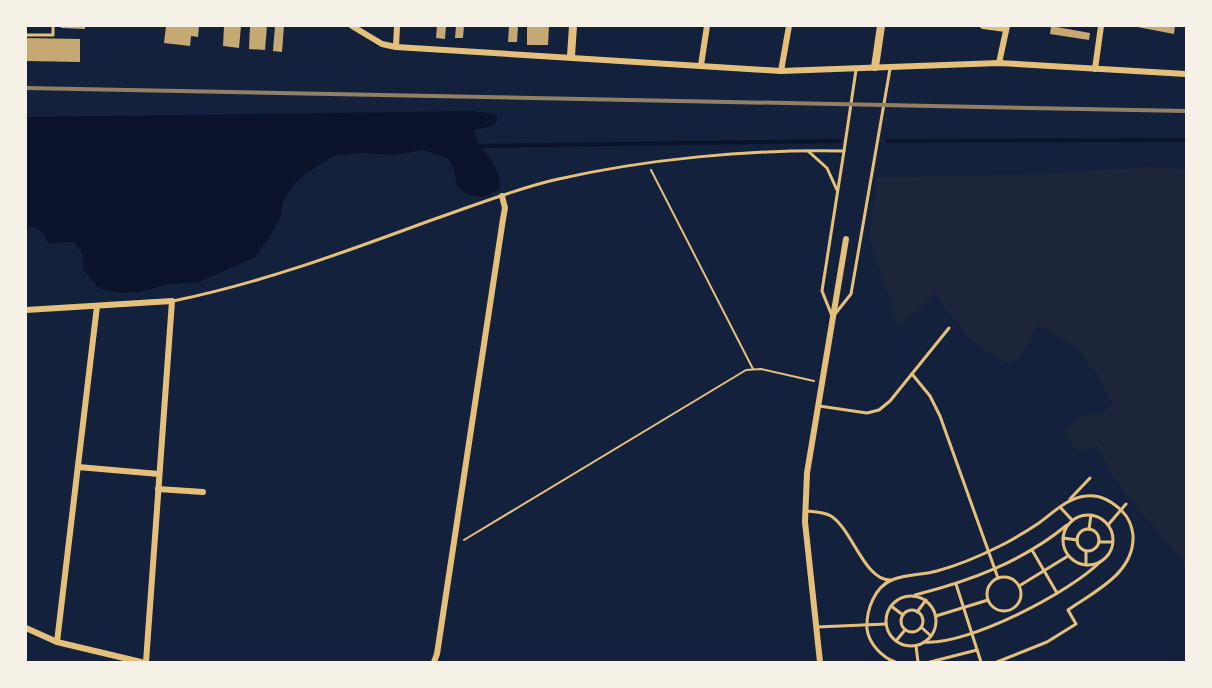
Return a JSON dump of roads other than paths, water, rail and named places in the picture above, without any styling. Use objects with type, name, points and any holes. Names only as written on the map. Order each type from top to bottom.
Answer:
[{"type":"street","points":[[352,26],[382,44],[396,47],[571,56],[781,71],[999,63],[1186,74]]},
{"type":"street","points":[[396,47],[397,26]]},
{"type":"street","points":[[571,56],[573,26]]},
{"type":"street","points":[[701,65],[707,26]]},
{"type":"street","points":[[781,71],[789,26]]},
{"type":"street","points":[[874,67],[881,26]]},
{"type":"street","points":[[982,26],[1006,27],[999,63]]},
{"type":"street","points":[[1095,69],[1101,26]]},
{"type":"street","points":[[434,663],[505,208],[502,196]]},
{"type":"street","points":[[820,663],[808,555],[805,511],[807,473],[846,239]]},
{"type":"street","points":[[26,310],[172,301],[144,663],[57,642],[26,628]]},
{"type":"street","points":[[57,642],[97,306]]},
{"type":"street","points":[[78,467],[159,474]]},
{"type":"street","points":[[158,489],[203,492]]},
{"type":"lane","points":[[26,35],[53,35],[52,26]]},
{"type":"lane","points":[[832,318],[851,294],[891,66]]},
{"type":"lane","points":[[832,318],[822,291],[856,68]]},
{"type":"lane","points":[[808,150],[826,168],[837,192]]},
{"type":"lane","points":[[172,301],[212,293],[294,270],[553,180],[649,164],[781,151],[843,151]]},
{"type":"lane","points":[[817,406],[867,413],[879,410],[890,401],[950,328]]},
{"type":"lane","points":[[912,374],[930,396],[940,416],[998,578]]},
{"type":"lane","points":[[1067,502],[1090,478]]},
{"type":"lane","points":[[805,511],[830,515],[841,525],[874,575],[891,580],[934,572],[989,551],[1023,533],[1074,498],[1094,495],[1110,501],[1130,522],[1133,538],[1132,552],[1124,567],[1106,584],[1068,609],[1076,624],[1047,642],[997,663]]},
{"type":"lane","points":[[1108,525],[1126,504]]},
{"type":"lane","points":[[1060,507],[1072,520]]},
{"type":"lane","points":[[915,596],[926,600],[933,609],[936,624],[931,636],[924,642],[915,646],[903,645],[889,634],[886,624],[886,616],[891,606],[901,597],[915,596],[956,584],[995,569],[1032,550],[1072,520],[1084,514],[1099,517],[1108,525],[1113,535],[1111,550],[1101,561],[1030,610],[937,643],[924,642]]},
{"type":"lane","points":[[1089,529],[1091,515]]},
{"type":"lane","points":[[1067,525],[1063,538],[1068,556],[1086,565],[1101,561]]},
{"type":"lane","points":[[1089,529],[1097,533],[1099,542],[1094,549],[1086,551],[1078,545],[1077,540],[1081,532],[1089,529]]},
{"type":"lane","points":[[1063,538],[1077,540]]},
{"type":"lane","points":[[1099,542],[1113,543]]},
{"type":"lane","points":[[1032,550],[1057,593]]},
{"type":"lane","points":[[1086,551],[1086,565]]},
{"type":"lane","points":[[1018,586],[1068,556]]},
{"type":"lane","points":[[998,578],[1008,578],[1018,586],[1020,597],[1011,609],[997,609],[988,600],[988,588],[998,578]]},
{"type":"lane","points":[[891,580],[873,599],[869,609],[868,625],[870,639],[876,649],[895,663]]},
{"type":"lane","points":[[956,584],[981,663]]},
{"type":"lane","points":[[917,612],[926,600]]},
{"type":"lane","points":[[936,616],[988,600]]},
{"type":"lane","points":[[891,606],[903,615]]},
{"type":"lane","points":[[910,610],[917,612],[922,617],[921,627],[914,632],[905,630],[901,623],[903,615],[910,610]]},
{"type":"lane","points":[[816,627],[886,624]]},
{"type":"lane","points":[[921,627],[931,636]]},
{"type":"lane","points":[[896,641],[905,630]]},
{"type":"lane","points":[[915,646],[918,663]]},
{"type":"lane","points":[[930,663],[977,650]]},
{"type":"waterway","points":[[888,141],[1186,140]]},
{"type":"waterway","points":[[477,146],[840,141]]},
{"type":"railway","points":[[26,88],[1186,111]]}]
